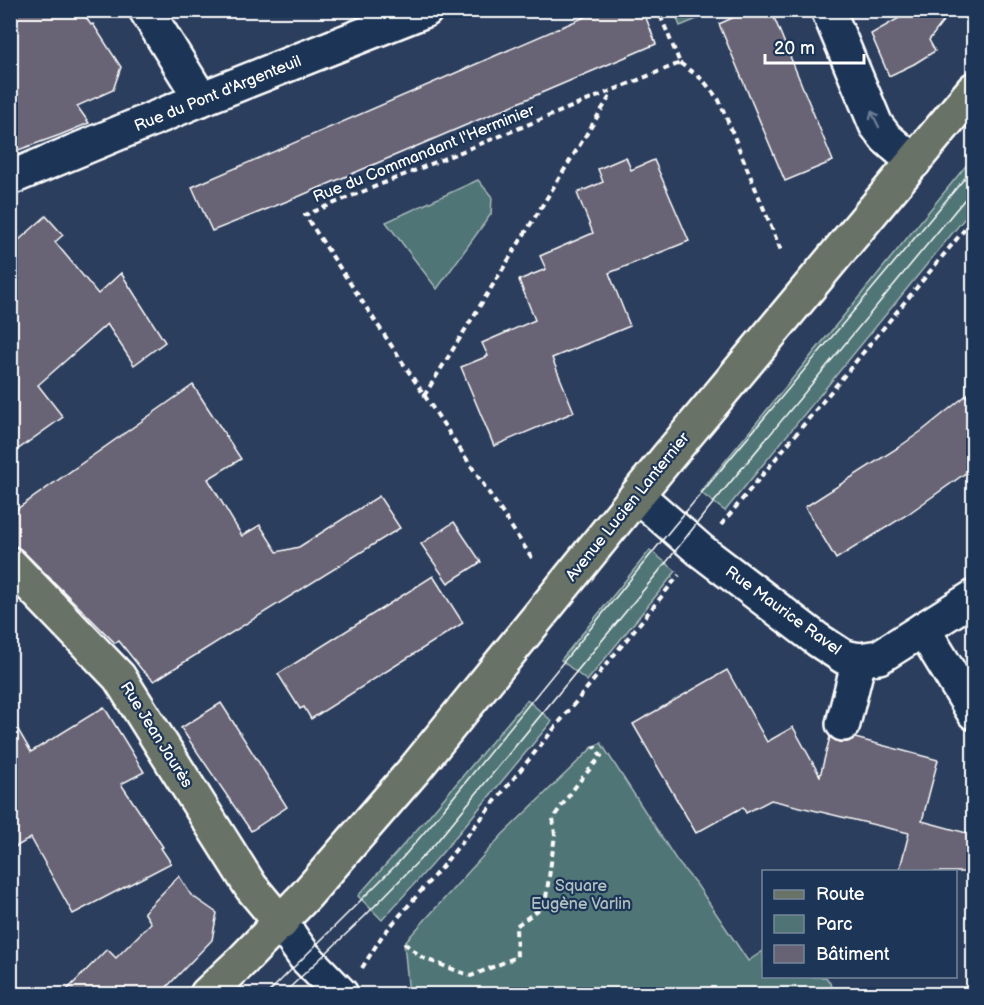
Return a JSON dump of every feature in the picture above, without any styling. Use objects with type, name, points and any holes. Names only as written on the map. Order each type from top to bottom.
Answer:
[{"type":"main road","name":"Avenue Lucien Lanternier","points":[[207,994],[306,896],[415,769],[667,458],[974,90]]},
{"type":"main road","name":"Rue Jean Jaurès","points":[[10,564],[119,677],[251,887],[281,922]]},
{"type":"street","points":[[146,10],[201,99]]},
{"type":"street","name":"Rue du Pont d'Argenteuil","points":[[10,178],[426,10]]},
{"type":"street","points":[[828,10],[876,124],[886,138],[914,162]]},
{"type":"street","name":"Rue Maurice Ravel","points":[[637,495],[700,550],[818,640],[844,657],[860,660],[879,657],[974,597]]},
{"type":"street","points":[[923,630],[974,714]]},
{"type":"street","points":[[843,724],[860,660]]},
{"type":"street","points":[[281,922],[305,957],[349,985]]},
{"type":"path","points":[[658,10],[680,63],[703,80],[719,100],[782,254]]},
{"type":"path","name":"Rue du Commandant l'Herminier","points":[[532,558],[305,215],[680,63]]},
{"type":"path","points":[[424,396],[612,92]]},
{"type":"path","points":[[717,529],[974,218]]},
{"type":"path","points":[[349,985],[387,929],[440,870],[681,573]]},
{"type":"path","points":[[404,943],[423,958],[471,976],[517,957],[516,926],[545,905],[555,835],[553,818],[601,756],[594,746]]},
{"type":"green space","points":[[674,11],[716,11],[680,26]]},
{"type":"green space","points":[[973,157],[973,208],[725,511],[700,492]]},
{"type":"green space","points":[[478,180],[492,197],[491,214],[437,289],[386,222]]},
{"type":"green space","points":[[650,550],[676,571],[587,681],[561,660]]},
{"type":"green space","points":[[527,700],[552,721],[442,853],[382,920],[358,896]]},
{"type":"green space","name":"Square Eugène Varlin","points":[[601,743],[677,861],[697,885],[748,961],[762,952],[762,978],[827,978],[837,994],[409,994],[404,943],[503,834],[594,746]]},
{"type":"building","points":[[10,10],[81,10],[121,67],[113,90],[77,106],[89,123],[10,153]]},
{"type":"building","points":[[601,10],[643,10],[656,44],[300,196],[212,231],[192,187]]},
{"type":"building","points":[[750,10],[771,10],[833,161],[785,181],[719,24]]},
{"type":"building","points":[[913,10],[952,10],[929,40],[935,51],[889,76],[871,34]]},
{"type":"building","points":[[626,157],[631,170],[654,160],[689,241],[609,273],[630,326],[552,358],[574,412],[494,446],[461,367],[488,356],[482,343],[535,320],[519,280],[546,269],[540,256],[593,233],[577,193],[603,182],[598,169]]},
{"type":"building","points":[[46,216],[63,235],[55,242],[98,294],[121,273],[165,342],[134,365],[107,324],[38,385],[63,417],[10,455],[10,248]]},
{"type":"building","points":[[193,385],[241,459],[208,479],[242,536],[260,525],[277,552],[299,547],[379,496],[400,528],[154,681],[119,641],[115,643],[23,551],[10,542],[10,514]]},
{"type":"building","points":[[974,389],[974,467],[908,514],[836,559],[805,507],[899,447]]},
{"type":"building","points":[[454,522],[481,562],[448,583],[421,544]]},
{"type":"building","points":[[433,576],[463,623],[311,719],[304,707],[300,709],[278,674]]},
{"type":"building","points":[[727,670],[767,742],[793,727],[820,776],[830,737],[839,742],[848,742],[855,738],[938,760],[922,821],[974,835],[974,872],[900,870],[909,833],[771,800],[746,813],[743,807],[696,833],[633,724]]},
{"type":"building","points":[[221,703],[287,807],[251,831],[181,728]]},
{"type":"building","points":[[104,707],[144,772],[121,784],[171,863],[73,914],[31,838],[10,850],[10,716],[31,752]]},
{"type":"building","points":[[179,876],[191,895],[217,913],[212,940],[160,994],[63,994],[107,949],[116,958],[151,923],[144,912]]},
{"type":"tram line","points":[[267,994],[398,863],[434,821],[673,527],[974,167]]},
{"type":"tram line","points":[[283,994],[364,917],[434,845],[974,188]]}]
